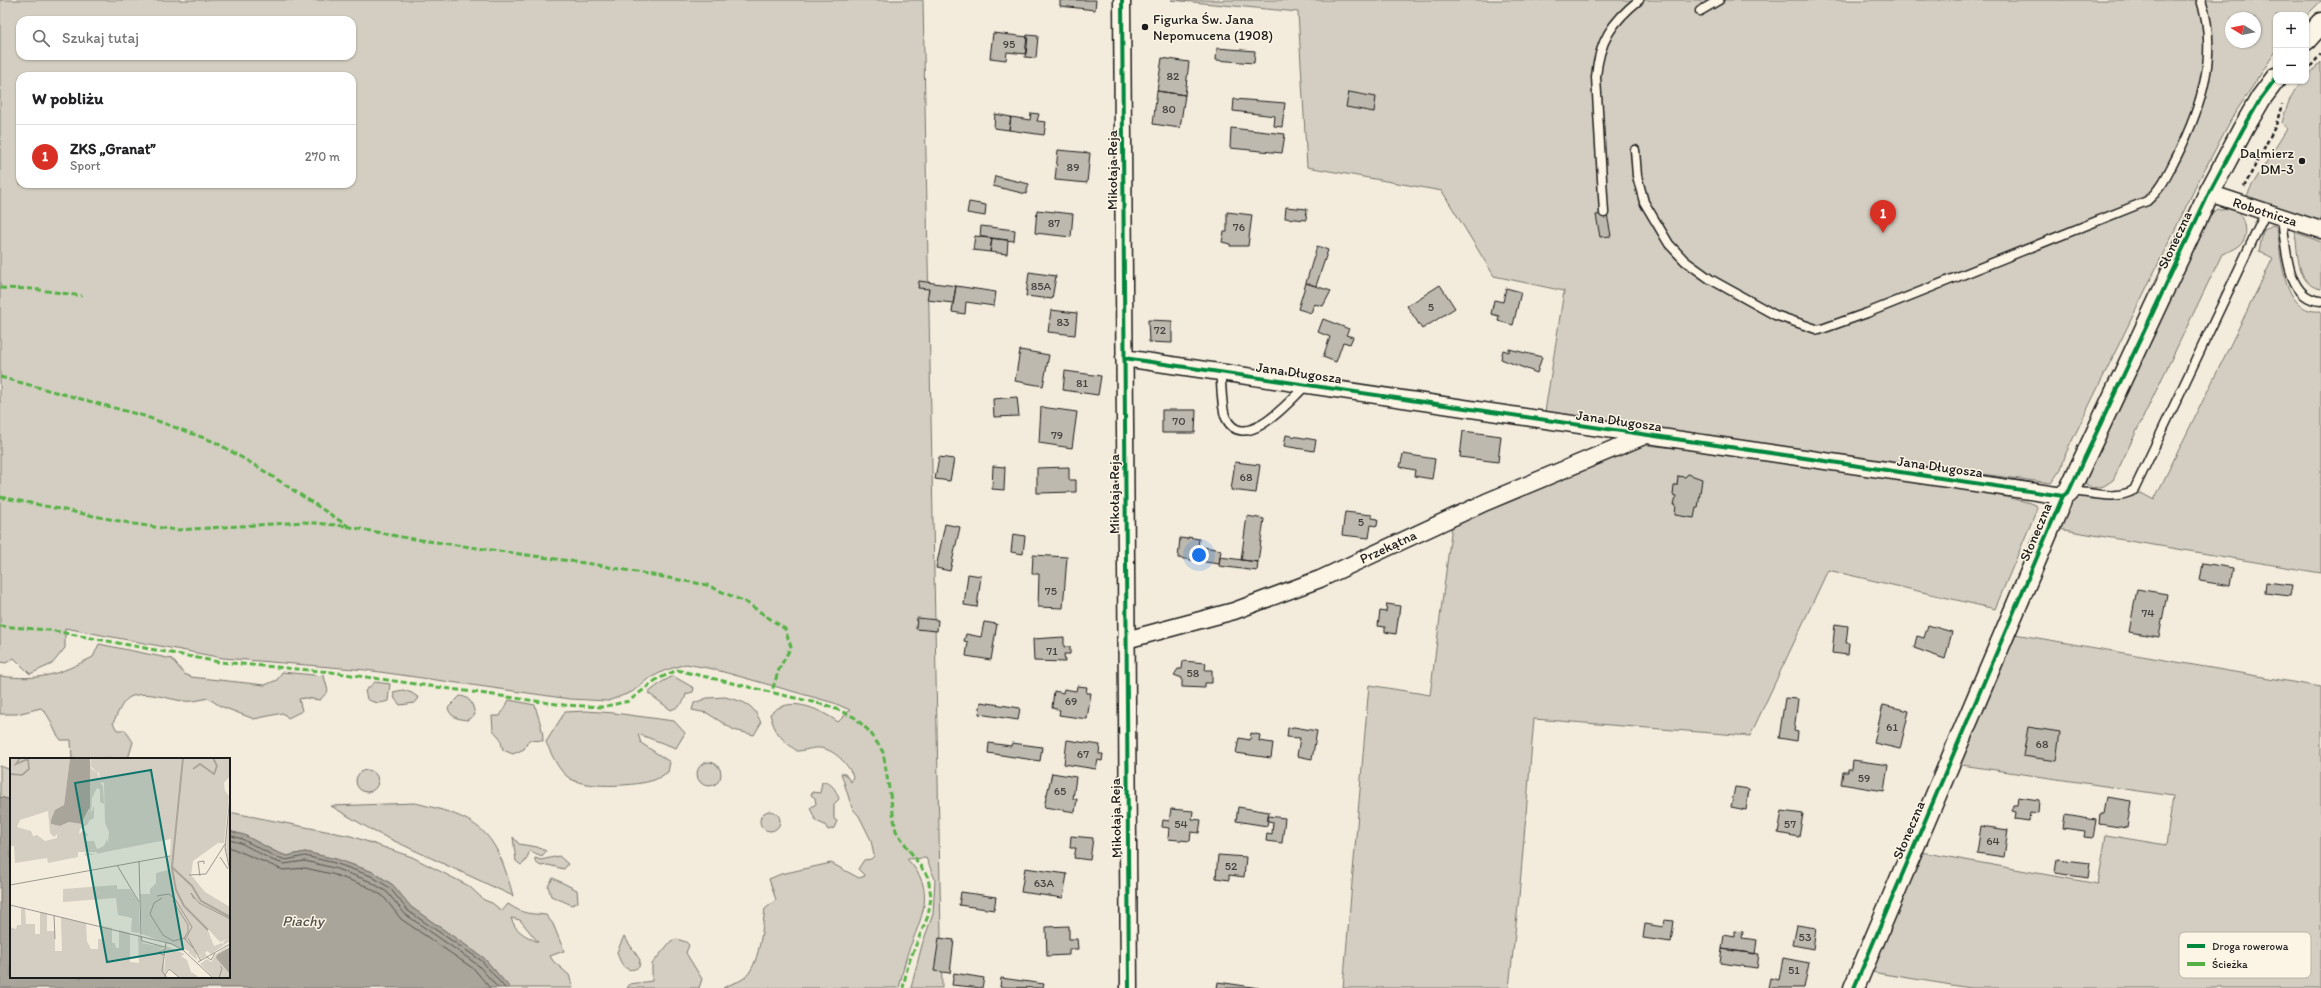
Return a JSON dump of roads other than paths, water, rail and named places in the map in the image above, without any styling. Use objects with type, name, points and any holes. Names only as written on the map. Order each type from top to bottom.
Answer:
[{"type":"street","name":"Mikołaja Reja","points":[[1122,0],[1129,988]]},
{"type":"street","points":[[2309,37],[2321,23]]},
{"type":"street","name":"Słoneczna","points":[[1854,988],[2066,494],[2209,193],[2246,123],[2261,98],[2273,82]]},
{"type":"street","name":"Robotnicza","points":[[2209,193],[2321,230]]},
{"type":"street","name":"Jana Długosza","points":[[1124,358],[1644,436],[2066,494]]},
{"type":"street","name":"Przekątna","points":[[1126,640],[1234,611],[1320,579],[1486,502],[1644,436]]},
{"type":"lane","points":[[1604,212],[1596,77],[1597,62],[1600,50],[1610,30],[1622,14],[1639,0]]},
{"type":"lane","points":[[1700,12],[1719,0]]},
{"type":"lane","points":[[1634,150],[1637,176],[1644,202],[1669,244],[1685,261],[1710,279],[1775,315],[1819,330],[1867,314],[2147,201],[2160,189],[2192,125],[2200,103],[2205,83],[2207,44],[2201,0]]},
{"type":"lane","points":[[2066,494],[2123,495],[2134,490],[2266,212]]},
{"type":"lane","points":[[2282,218],[2290,272],[2294,283],[2306,297],[2321,301]]},
{"type":"lane","points":[[1220,372],[1225,417],[1230,426],[1239,430],[1251,430],[1264,424],[1280,412],[1306,385]]},
{"type":"water","name":"Piachy","points":[[0,797],[10,800],[10,978],[230,978],[230,831],[244,835],[276,852],[287,856],[305,852],[336,859],[373,872],[393,885],[411,907],[484,958],[510,988],[0,988]]},
{"type":"place","name":"Figurka Św. Jana Nepomucena (1908)","points":[[1145,27]]},
{"type":"place","name":"Dalmierz DM-3","points":[[2302,161]]},
{"type":"place","name":"ZKS „Granat”","points":[[1883,233]]}]
